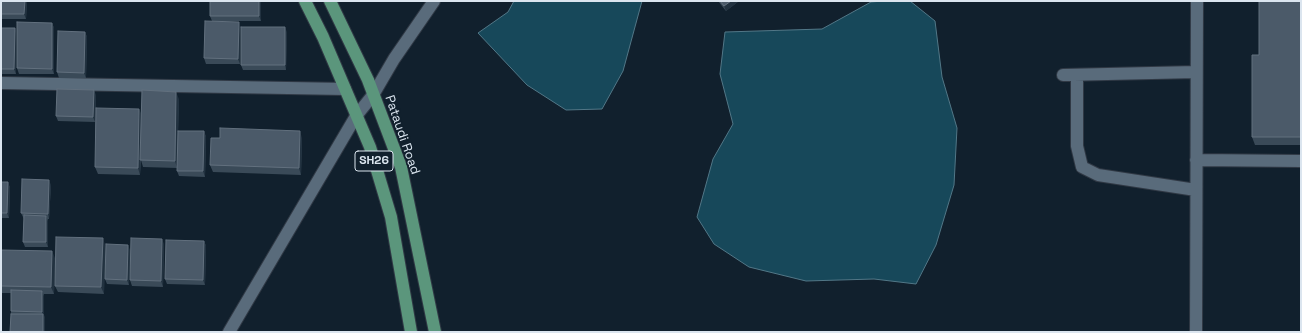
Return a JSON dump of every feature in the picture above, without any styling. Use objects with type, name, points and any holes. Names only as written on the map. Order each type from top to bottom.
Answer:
[{"type":"main road","name":"SH26","points":[[305,1],[370,147],[391,217],[411,332]]},
{"type":"main road","name":"Pataudi Road","points":[[330,1],[368,80],[401,167],[435,332]]},
{"type":"street","points":[[229,332],[356,116],[373,95],[394,59],[434,1]]},
{"type":"street","points":[[1196,332],[1197,1]]},
{"type":"street","points":[[1063,75],[1196,72]]},
{"type":"street","points":[[1077,75],[1077,146],[1082,166],[1098,175],[1196,190]]},
{"type":"street","points":[[1,83],[345,89]]},
{"type":"street","points":[[1196,160],[1301,161]]},
{"type":"water","points":[[514,1],[642,1],[623,71],[602,109],[566,110],[527,85],[478,33],[508,12]]},
{"type":"water","points":[[910,1],[935,21],[942,77],[957,128],[954,185],[936,245],[916,284],[874,279],[806,281],[749,267],[714,244],[697,217],[713,159],[733,124],[720,74],[725,32],[822,29],[871,2]]},
{"type":"building","points":[[1,1],[25,1],[24,14],[1,14]]},
{"type":"building","points":[[210,1],[259,1],[259,16],[210,16]]},
{"type":"building","points":[[720,1],[731,1],[724,6]]},
{"type":"building","points":[[1259,1],[1301,1],[1301,137],[1252,137],[1252,55],[1259,55]]},
{"type":"building","points":[[205,21],[239,22],[238,59],[204,58]]},
{"type":"building","points":[[17,22],[52,23],[52,69],[17,68]]},
{"type":"building","points":[[241,27],[285,27],[285,65],[241,65]]},
{"type":"building","points":[[1,28],[15,28],[14,69],[1,69]]},
{"type":"building","points":[[58,31],[85,32],[84,73],[57,72]]},
{"type":"building","points":[[57,89],[94,90],[93,117],[56,116]]},
{"type":"building","points":[[142,90],[176,92],[175,161],[140,160]]},
{"type":"building","points":[[96,108],[139,109],[138,168],[95,167]]},
{"type":"building","points":[[220,128],[300,131],[299,168],[210,165],[211,138],[220,138]]},
{"type":"building","points":[[178,131],[204,131],[203,171],[177,171]]},
{"type":"building","points":[[22,179],[49,180],[48,214],[21,213]]},
{"type":"building","points":[[1,182],[8,182],[7,213],[1,213]]},
{"type":"building","points":[[24,215],[46,216],[46,242],[23,242]]},
{"type":"building","points":[[56,237],[103,238],[101,287],[55,286]]},
{"type":"building","points":[[131,238],[162,239],[161,281],[130,280]]},
{"type":"building","points":[[166,240],[204,241],[203,280],[165,279]]},
{"type":"building","points":[[106,244],[128,245],[127,280],[105,279]]},
{"type":"building","points":[[1,250],[52,251],[51,287],[1,286]]},
{"type":"building","points":[[11,290],[42,291],[42,312],[11,311]]},
{"type":"building","points":[[11,314],[43,314],[43,332],[10,332]]}]
